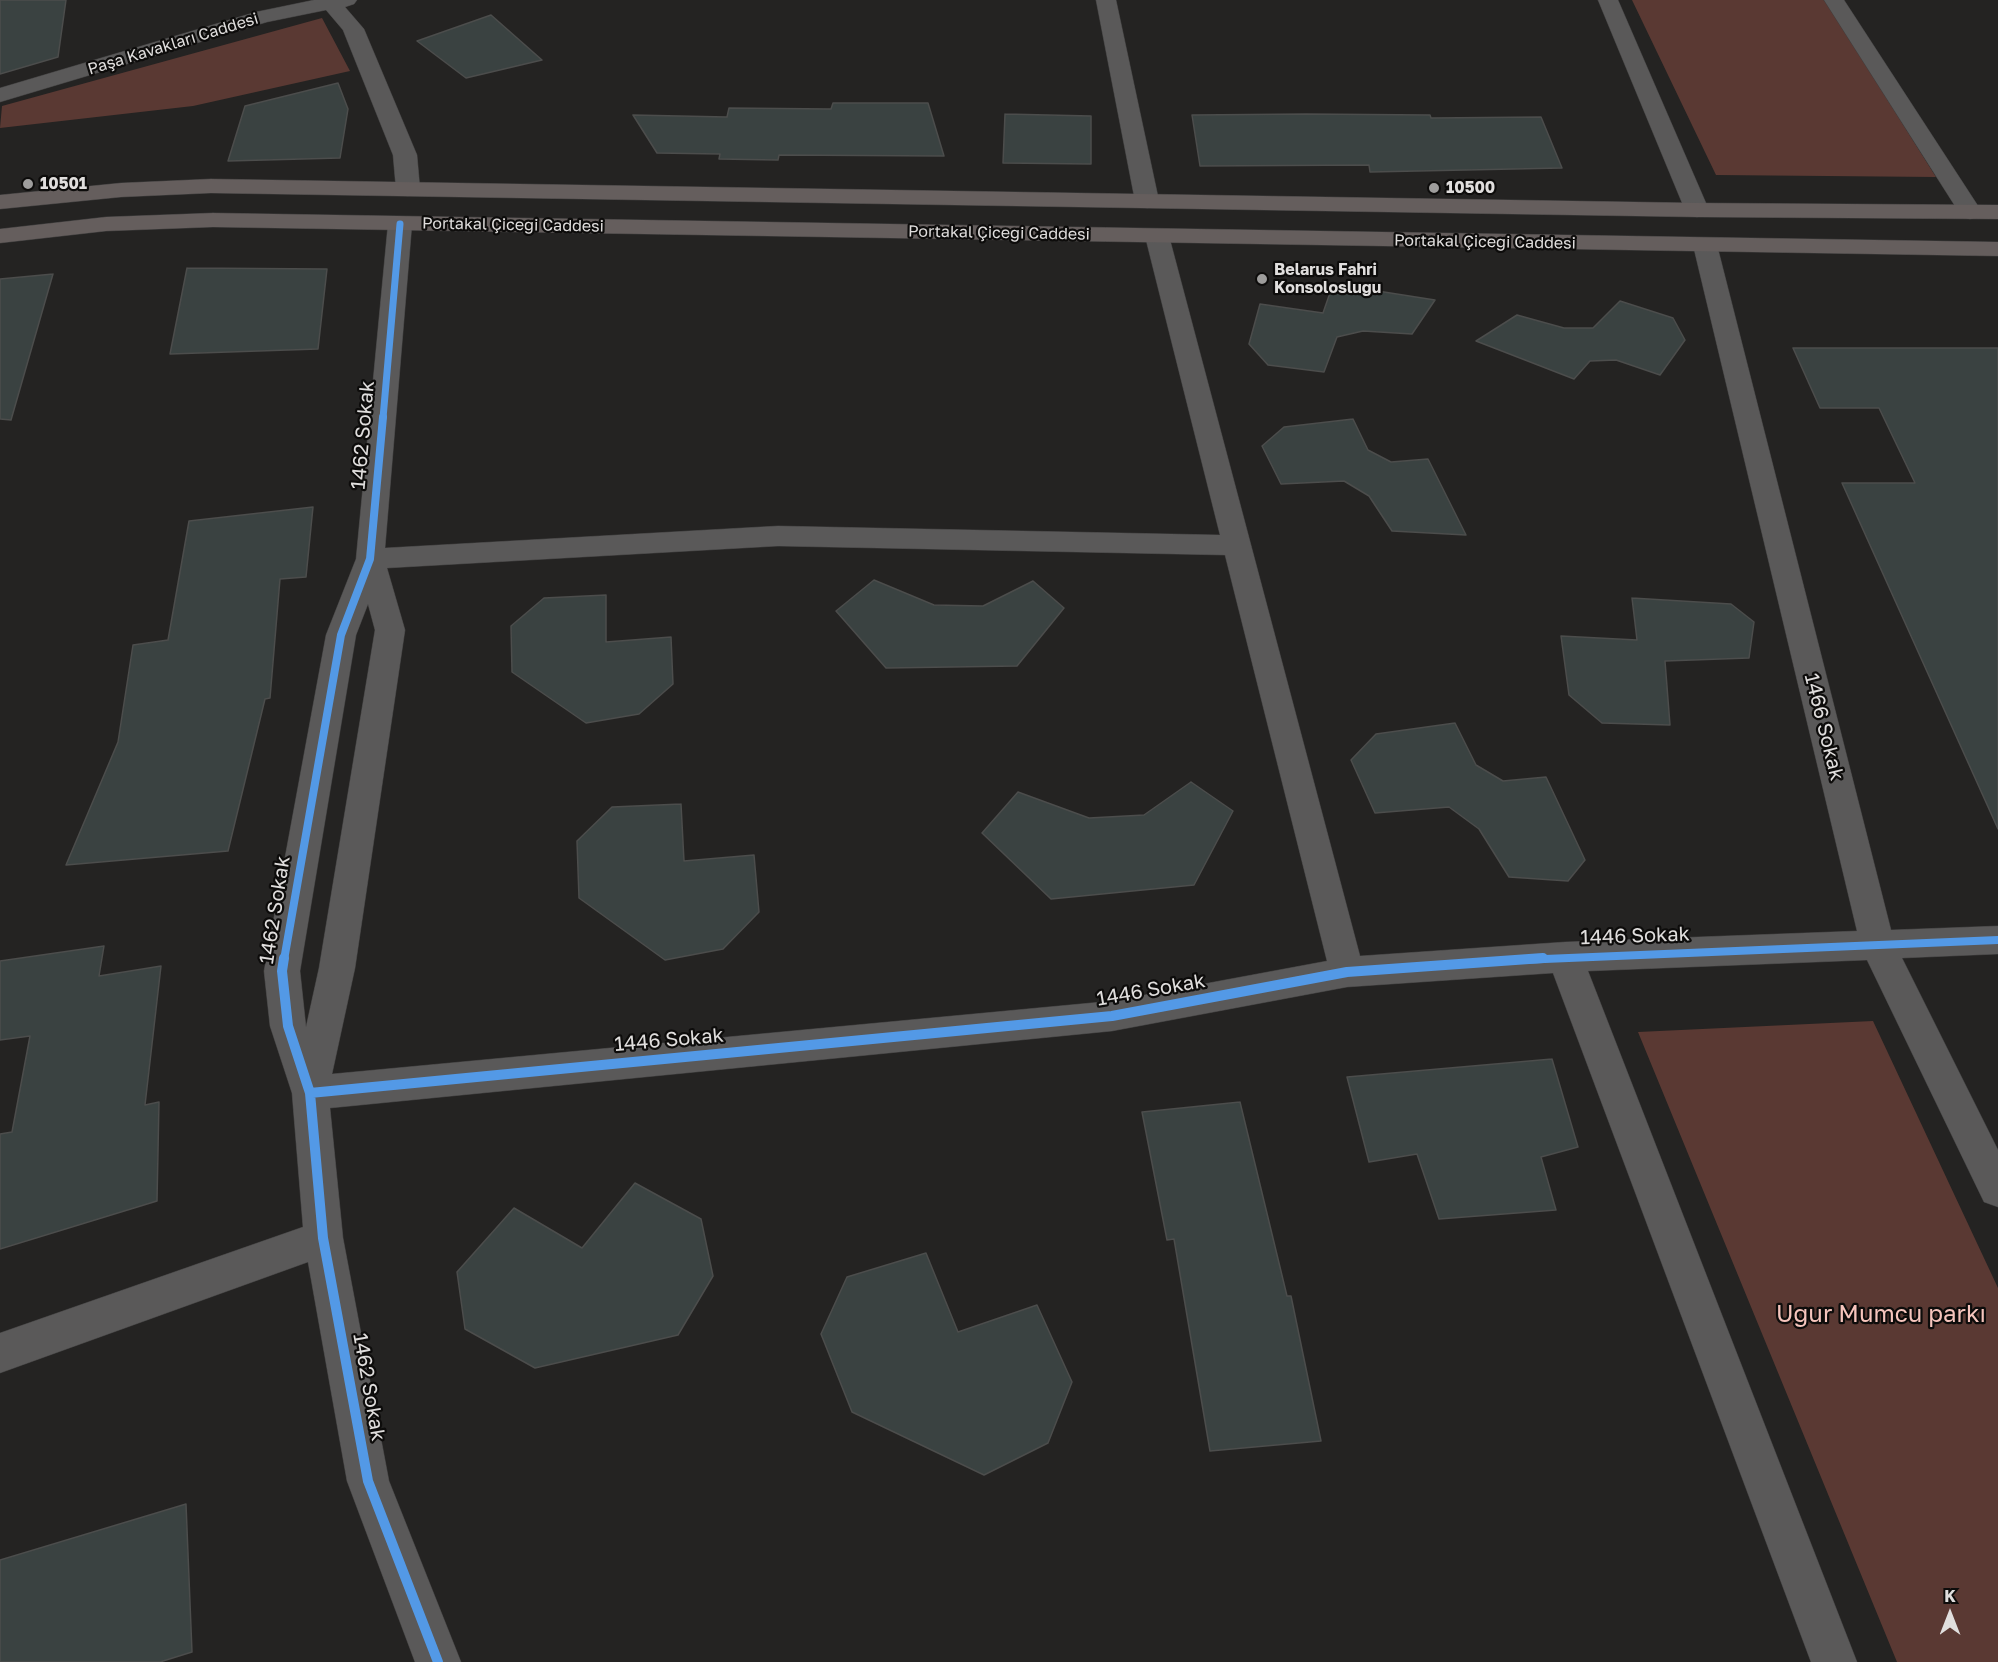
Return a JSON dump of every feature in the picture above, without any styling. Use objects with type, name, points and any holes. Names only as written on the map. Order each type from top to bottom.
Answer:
[{"type":"main road","name":"Portakal Çiceği Caddesi","points":[[0,202],[121,190],[211,186],[1697,210],[1998,212]]},
{"type":"main road","name":"Portakal Çiceği Caddesi","points":[[0,236],[106,224],[201,220],[1998,249]]},
{"type":"street","points":[[1106,0],[1147,201]]},
{"type":"street","points":[[1608,0],[1697,210]]},
{"type":"street","points":[[1834,0],[1970,212]]},
{"type":"street","points":[[336,1],[353,30],[405,155],[408,189]]},
{"type":"street","name":"Paşa Kavakları Caddesi","points":[[0,95],[263,16],[336,1]]},
{"type":"street","name":"1462 Sokak","points":[[400,224],[370,559],[341,634],[282,971],[288,1026],[309,1093],[323,1238],[368,1481],[438,1662]]},
{"type":"street","points":[[1157,236],[1347,972]]},
{"type":"street","name":"1466 Sokak","points":[[1705,245],[1877,944],[1998,1189]]},
{"type":"street","points":[[370,559],[778,536],[971,537],[1237,546]]},
{"type":"street","name":"1462 Sokak","points":[[309,1093],[337,969],[390,630],[370,559]]},
{"type":"street","name":"1446 Sokak","points":[[309,1093],[1112,1016],[1347,972],[1566,957],[1998,940]]},
{"type":"street","points":[[1566,957],[1834,1662]]},
{"type":"street","points":[[0,1353],[323,1238]]},
{"type":"green space","points":[[1632,0],[1825,0],[1936,177],[1716,175]]},
{"type":"green space","points":[[322,18],[350,71],[193,106],[0,128],[2,106]]},
{"type":"green space","name":"Uğur Mumcu parkı","points":[[1873,1021],[1998,1288],[1998,1662],[1897,1662],[1638,1032]]},
{"type":"building","points":[[0,0],[66,0],[58,57],[0,74]]},
{"type":"building","points":[[491,15],[542,60],[466,78],[417,41]]},
{"type":"building","points":[[338,83],[348,109],[340,158],[228,161],[245,106]]},
{"type":"building","points":[[833,103],[928,103],[944,156],[779,155],[778,160],[719,159],[720,154],[657,153],[633,115],[727,117],[729,108],[831,109]]},
{"type":"building","points":[[1005,114],[1091,116],[1091,164],[1003,163]]},
{"type":"building","points":[[1192,115],[1430,115],[1431,118],[1541,117],[1562,168],[1370,172],[1369,165],[1200,166]]},
{"type":"building","points":[[187,268],[327,269],[318,349],[170,354]]},
{"type":"building","points":[[53,274],[11,420],[0,419],[0,279]]},
{"type":"building","points":[[1333,284],[1435,300],[1412,334],[1363,331],[1337,337],[1324,372],[1268,365],[1249,344],[1260,304],[1323,313]]},
{"type":"building","points":[[1620,301],[1673,318],[1685,340],[1660,375],[1616,360],[1590,361],[1574,379],[1476,341],[1517,315],[1564,328],[1593,328]]},
{"type":"building","points":[[1793,348],[1998,348],[1998,829],[1842,483],[1915,483],[1879,408],[1820,408]]},
{"type":"building","points":[[1353,419],[1368,450],[1391,462],[1428,459],[1466,535],[1392,531],[1369,496],[1344,481],[1281,484],[1262,446],[1284,427]]},
{"type":"building","points":[[313,507],[306,577],[280,579],[270,698],[265,699],[228,851],[66,865],[118,742],[133,645],[168,640],[189,521]]},
{"type":"building","points":[[874,580],[934,605],[983,606],[1033,581],[1064,608],[1017,666],[886,668],[836,611]]},
{"type":"building","points":[[606,595],[606,642],[671,637],[673,684],[639,714],[586,723],[512,672],[511,626],[544,598]]},
{"type":"building","points":[[1632,598],[1731,604],[1754,622],[1749,658],[1665,661],[1670,725],[1602,723],[1569,695],[1561,636],[1637,640]]},
{"type":"building","points":[[1455,723],[1476,765],[1503,781],[1546,777],[1585,860],[1568,881],[1509,877],[1479,829],[1449,807],[1375,813],[1351,760],[1376,734]]},
{"type":"building","points":[[1191,782],[1233,811],[1194,885],[1051,899],[982,833],[1018,792],[1089,818],[1144,815]]},
{"type":"building","points":[[681,804],[684,861],[754,855],[759,912],[723,949],[665,960],[579,898],[577,841],[612,807]]},
{"type":"building","points":[[104,946],[99,976],[161,966],[145,1105],[159,1102],[157,1201],[0,1249],[0,1134],[12,1132],[30,1036],[0,1040],[0,961]]},
{"type":"building","points":[[1552,1059],[1578,1147],[1541,1157],[1556,1210],[1439,1219],[1417,1154],[1369,1162],[1347,1077]]},
{"type":"building","points":[[1240,1102],[1287,1296],[1291,1296],[1321,1441],[1210,1451],[1174,1239],[1167,1240],[1142,1112]]},
{"type":"building","points":[[635,1183],[701,1219],[713,1276],[678,1335],[535,1368],[465,1329],[457,1272],[514,1208],[582,1248]]},
{"type":"building","points":[[926,1253],[958,1332],[1037,1305],[1072,1382],[1048,1443],[984,1475],[852,1412],[821,1334],[847,1277]]},
{"type":"building","points":[[186,1504],[192,1652],[160,1662],[0,1662],[0,1560]]},
{"type":"cycle path","points":[[400,224],[370,559],[341,635],[282,971],[288,1026],[310,1093],[323,1238],[368,1481],[438,1662]]},
{"type":"cycle path","points":[[310,1093],[1112,1016],[1347,972],[1565,957],[1998,940]]},
{"type":"place","name":"10501","points":[[28,184]]},
{"type":"place","name":"10500","points":[[1434,188]]},
{"type":"place","name":"Belarus Fahri Konsolosluğu","points":[[1262,279]]}]
